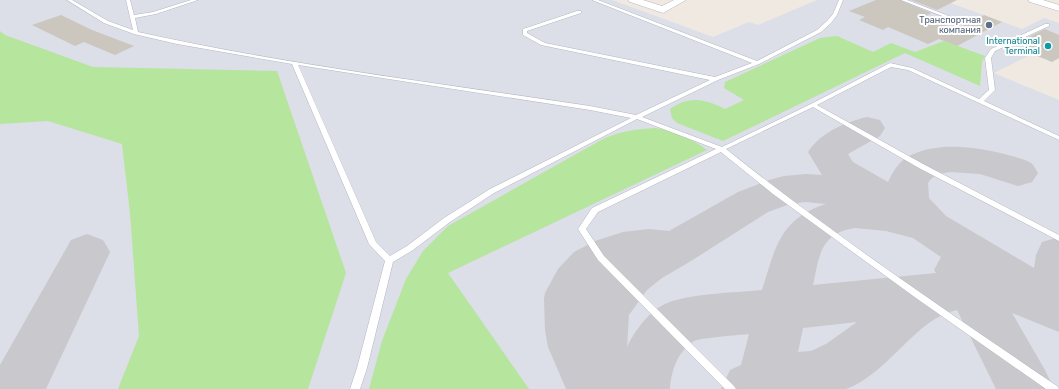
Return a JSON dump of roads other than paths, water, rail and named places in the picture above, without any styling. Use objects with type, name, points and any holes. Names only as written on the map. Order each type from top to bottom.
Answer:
[{"type":"street","points":[[633,0],[663,10],[681,0]]},
{"type":"street","points":[[1033,0],[1059,8]]},
{"type":"lane","points":[[69,0],[106,22],[136,33],[177,42],[294,62],[590,108],[637,117],[722,149],[775,192],[919,296],[1054,389]]},
{"type":"lane","points":[[128,0],[136,33]]},
{"type":"lane","points":[[132,17],[154,13],[196,0]]},
{"type":"lane","points":[[594,0],[758,63]]},
{"type":"lane","points":[[355,389],[362,368],[389,260],[410,248],[447,220],[492,191],[637,117],[716,79],[758,63],[819,31],[835,14],[841,0]]},
{"type":"lane","points":[[903,0],[952,18]]},
{"type":"lane","points":[[578,12],[525,30],[525,34],[543,44],[716,79]]},
{"type":"lane","points":[[980,101],[992,90],[988,58],[993,50],[1047,25]]},
{"type":"lane","points":[[294,62],[373,244],[389,260]]},
{"type":"lane","points":[[731,389],[601,258],[582,229],[596,210],[813,106],[890,65],[910,68],[1059,138]]},
{"type":"lane","points":[[813,106],[921,166],[1059,238]]},
{"type":"place","name":"Транспортная компания","points":[[989,25]]},
{"type":"place","name":"International Terminal","points":[[1048,46]]}]
